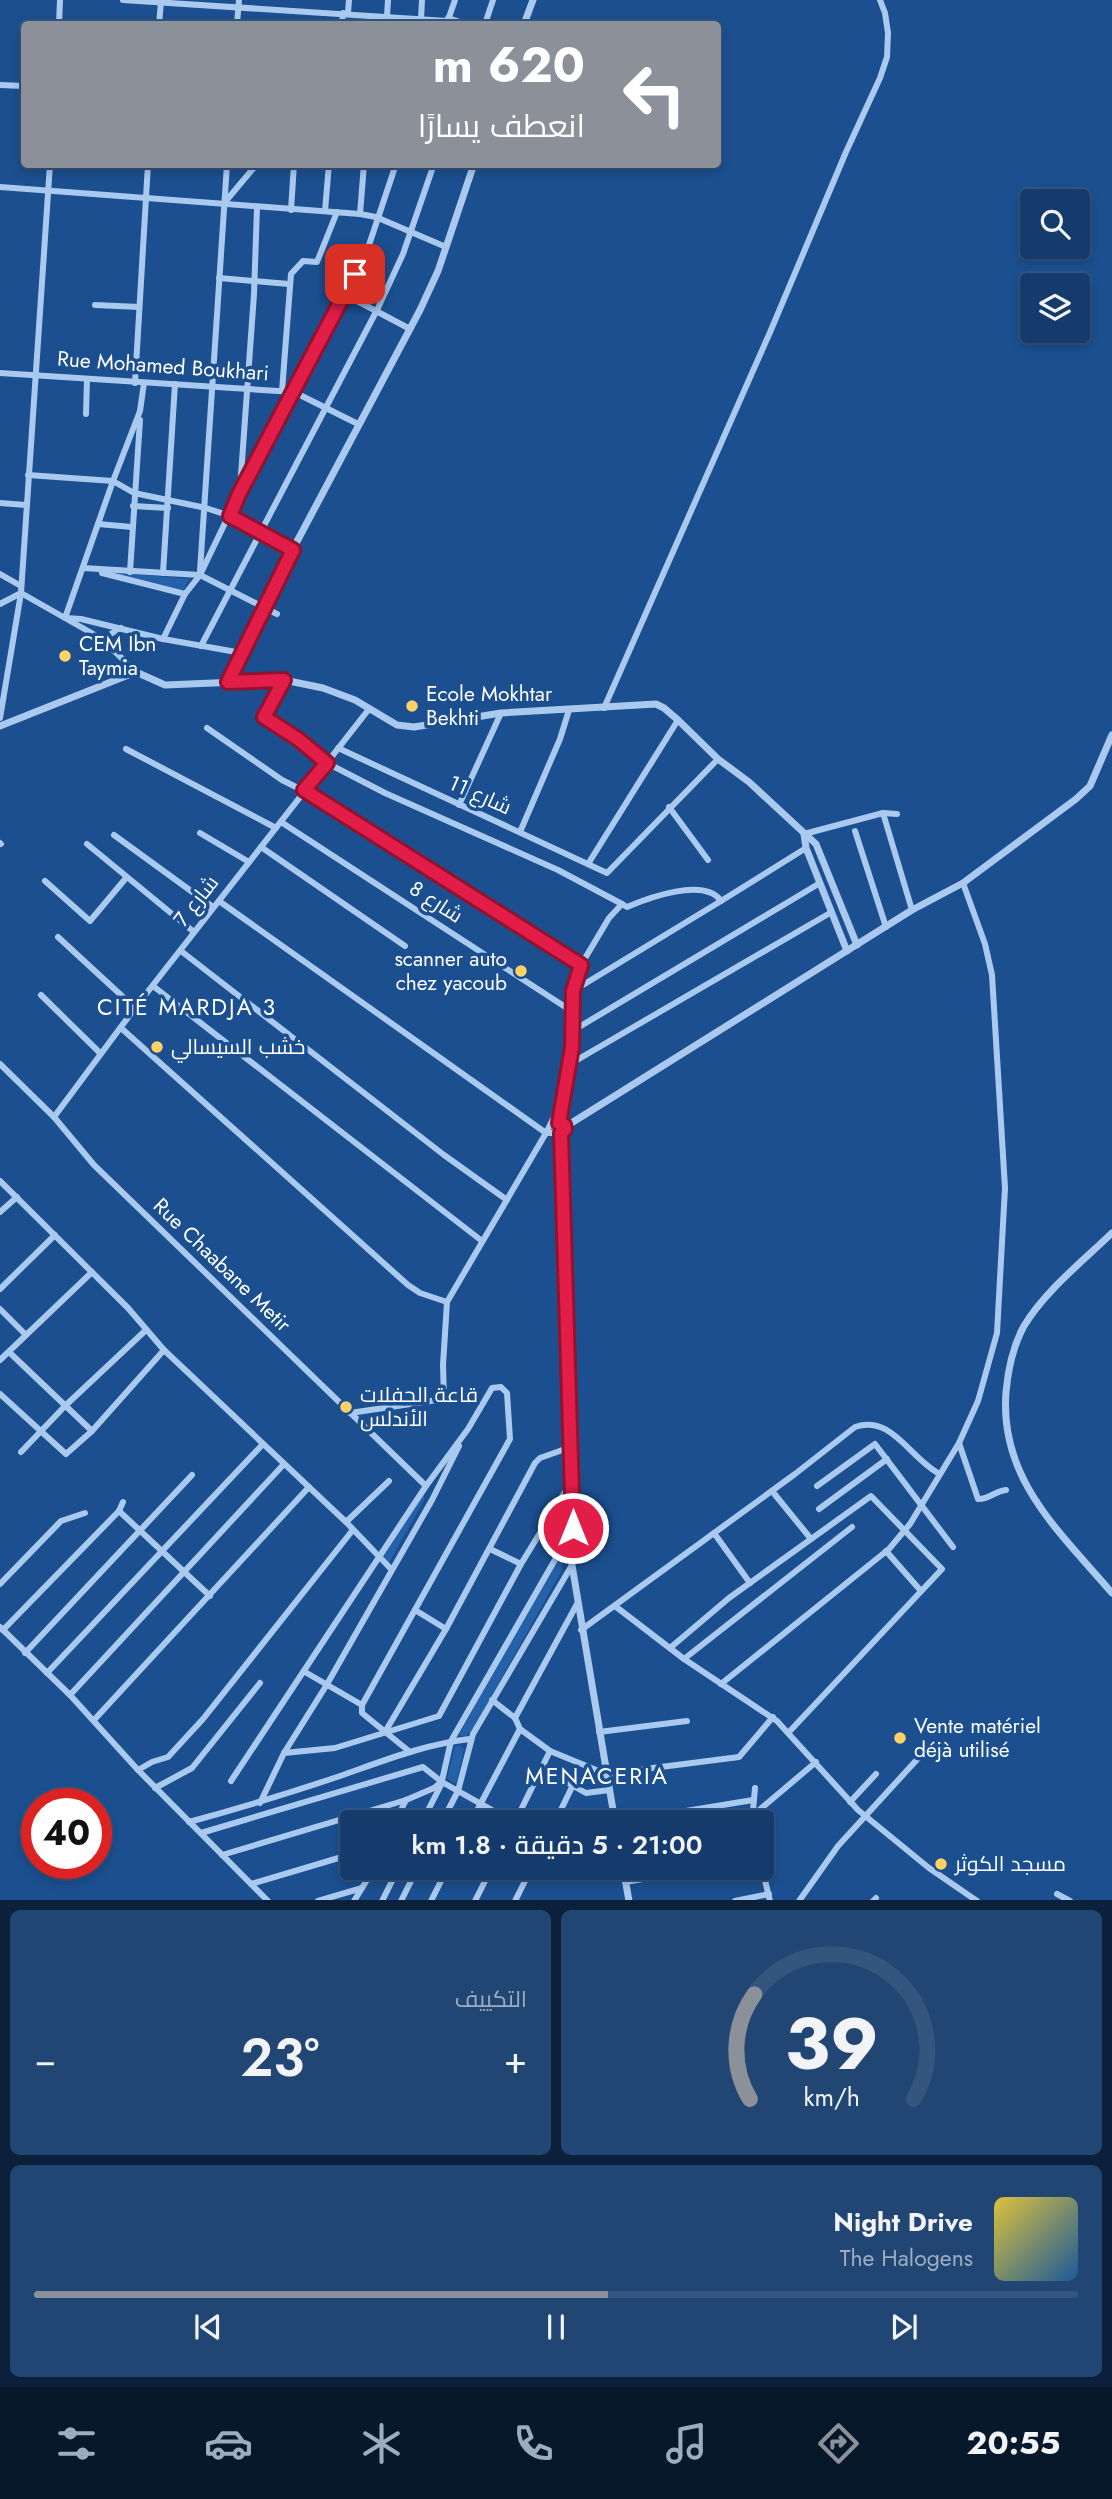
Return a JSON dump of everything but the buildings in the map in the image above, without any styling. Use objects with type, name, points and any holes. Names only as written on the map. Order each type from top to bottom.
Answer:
[{"type":"street","points":[[59,21],[60,0]]},
{"type":"street","points":[[123,0],[238,4],[387,16],[408,21]]},
{"type":"street","points":[[343,21],[349,0]]},
{"type":"street","points":[[387,16],[388,0]]},
{"type":"street","points":[[421,19],[422,0]]},
{"type":"street","points":[[415,21],[447,21],[455,0]]},
{"type":"street","points":[[486,21],[493,0]]},
{"type":"street","points":[[525,21],[533,0]]},
{"type":"street","points":[[604,708],[880,78],[887,57],[888,33],[880,0]]},
{"type":"street","points":[[159,21],[161,2]]},
{"type":"street","points":[[376,16],[376,21]]},
{"type":"street","points":[[0,85],[21,86]]},
{"type":"street","points":[[0,718],[21,589],[50,168]]},
{"type":"street","points":[[135,383],[148,168]]},
{"type":"street","points":[[200,575],[227,168]]},
{"type":"street","points":[[224,204],[254,168]]},
{"type":"street","points":[[291,209],[294,168]]},
{"type":"street","points":[[325,211],[329,168]]},
{"type":"street","points":[[360,214],[364,168]]},
{"type":"street","points":[[163,639],[185,594],[200,575],[239,494],[366,254],[376,217],[394,168]]},
{"type":"street","points":[[201,646],[377,310],[403,254],[433,168]]},
{"type":"street","points":[[228,682],[263,608],[438,271],[473,168]]},
{"type":"street","points":[[0,187],[360,214],[376,217],[446,247]]},
{"type":"street","points":[[239,494],[248,390],[257,208]]},
{"type":"street","points":[[282,391],[291,274],[303,261],[317,262],[337,212]]},
{"type":"street","points":[[219,278],[289,284]]},
{"type":"street","points":[[344,293],[410,329]]},
{"type":"street","points":[[95,305],[139,307]]},
{"type":"street","name":"Rue Mohamed Boukhari","points":[[0,373],[295,392],[358,424]]},
{"type":"street","points":[[86,414],[87,379]]},
{"type":"street","points":[[130,572],[144,383]]},
{"type":"street","points":[[163,573],[175,384]]},
{"type":"street","points":[[65,618],[140,411]]},
{"type":"street","points":[[28,475],[113,481],[134,493],[206,508],[230,516],[293,550]]},
{"type":"street","points":[[0,503],[26,505]]},
{"type":"street","points":[[134,506],[168,508]]},
{"type":"street","points":[[99,524],[132,527]]},
{"type":"street","points":[[83,568],[200,575],[277,614]]},
{"type":"street","points":[[83,568],[185,594]]},
{"type":"street","points":[[0,574],[65,618],[102,639],[136,671],[165,685],[284,680],[323,688],[355,700],[397,725],[414,727],[500,713],[656,704],[678,720],[718,759],[750,782],[820,849],[857,945]]},
{"type":"street","points":[[0,604],[21,589]]},
{"type":"street","points":[[65,618],[81,619],[163,639],[242,653]]},
{"type":"street","points":[[102,639],[121,628]]},
{"type":"street","points":[[0,726],[136,671]]},
{"type":"street","points":[[284,680],[264,717],[298,739],[327,763],[385,793],[558,870],[627,907],[673,891],[710,892],[717,895],[721,901]]},
{"type":"street","name":"شارع 7","points":[[54,1117],[100,1053],[369,709]]},
{"type":"street","points":[[520,832],[569,710]]},
{"type":"street","points":[[459,805],[500,713]]},
{"type":"street","points":[[588,864],[678,720]]},
{"type":"street","points":[[207,728],[282,780],[304,790],[581,965]]},
{"type":"street","points":[[546,1133],[561,1129],[912,910],[963,883],[1053,817],[1090,786],[1112,735]]},
{"type":"street","name":"شارع 11","points":[[338,748],[607,873],[669,807]]},
{"type":"street","name":"شارع 8","points":[[126,749],[278,825],[573,1012]]},
{"type":"street","points":[[708,860],[669,807],[718,759]]},
{"type":"street","points":[[804,834],[883,813],[897,814]]},
{"type":"street","points":[[883,813],[912,910]]},
{"type":"street","points":[[855,831],[886,927]]},
{"type":"street","points":[[200,833],[249,862]]},
{"type":"street","points":[[804,834],[806,848],[847,951]]},
{"type":"street","points":[[114,835],[213,907]]},
{"type":"street","points":[[87,844],[194,932]]},
{"type":"street","points":[[261,847],[405,946]]},
{"type":"street","points":[[573,991],[806,848]]},
{"type":"street","points":[[45,881],[90,921],[126,878]]},
{"type":"street","points":[[574,1030],[820,883]]},
{"type":"street","points":[[721,1684],[886,1551],[921,1506],[959,1443],[978,1401],[997,1333],[1005,1188],[992,975],[985,944],[963,883]]},
{"type":"street","points":[[219,901],[546,1133]]},
{"type":"street","points":[[614,1810],[581,1630],[572,1565],[573,1479],[561,1129],[574,1030],[573,991],[581,965],[609,918],[622,904]]},
{"type":"street","points":[[570,1064],[830,913]]},
{"type":"street","points":[[58,937],[135,1008]]},
{"type":"street","points":[[181,951],[444,1155],[507,1200]]},
{"type":"street","points":[[153,986],[482,1241]]},
{"type":"street","points":[[41,995],[100,1053]]},
{"type":"street","points":[[121,1028],[408,1285],[420,1293],[447,1302]]},
{"type":"street","name":"Rue Chaabane Metir","points":[[0,1064],[54,1117],[94,1165],[426,1486]]},
{"type":"street","points":[[350,1413],[444,1399],[447,1302],[546,1133],[566,1091]]},
{"type":"street","points":[[0,1181],[92,1272],[164,1350],[346,1522],[391,1569]]},
{"type":"street","points":[[0,1212],[17,1196]]},
{"type":"street","points":[[1112,1233],[1058,1285],[1024,1326],[1008,1367],[1004,1413],[1010,1449],[1021,1478],[1034,1498],[1112,1593]]},
{"type":"street","points":[[0,1289],[55,1235]]},
{"type":"street","points":[[0,1360],[92,1272]]},
{"type":"street","points":[[0,1310],[26,1335]]},
{"type":"street","points":[[21,1452],[66,1405],[146,1330]]},
{"type":"street","points":[[0,1394],[66,1454],[92,1431],[164,1350]]},
{"type":"street","points":[[9,1352],[92,1431]]},
{"type":"street","points":[[260,1803],[284,1753],[326,1686],[432,1500],[468,1429],[492,1388],[501,1387],[507,1393],[510,1439],[362,1705],[362,1713],[410,1752]]},
{"type":"street","points":[[581,1630],[855,1427],[866,1423],[880,1424],[924,1464],[940,1474]]},
{"type":"street","points":[[231,1781],[426,1486],[468,1429]]},
{"type":"street","points":[[959,1443],[978,1499],[984,1500],[998,1491],[1006,1490]]},
{"type":"street","points":[[47,1673],[263,1444]]},
{"type":"street","points":[[817,1486],[875,1444],[953,1547]]},
{"type":"street","points":[[385,1732],[446,1629],[535,1463],[540,1458],[571,1447]]},
{"type":"street","points":[[819,1509],[887,1459]]},
{"type":"street","points":[[70,1695],[284,1464]]},
{"type":"street","points":[[25,1653],[192,1475]]},
{"type":"street","points":[[284,1753],[335,1748],[439,1716],[521,1564],[573,1479]]},
{"type":"street","points":[[346,1522],[389,1481]]},
{"type":"street","points":[[94,1720],[309,1487]]},
{"type":"street","points":[[772,1490],[811,1539]]},
{"type":"street","points":[[670,1648],[750,1583],[871,1496],[942,1569],[789,1732]]},
{"type":"street","points":[[123,1502],[119,1511],[2,1629],[70,1695],[155,1788],[268,1900]]},
{"type":"street","points":[[119,1511],[210,1596]]},
{"type":"street","points":[[0,1584],[61,1521],[85,1513]]},
{"type":"street","points":[[684,1659],[852,1527]]},
{"type":"street","points":[[428,1810],[442,1782],[451,1741],[573,1528]]},
{"type":"street","points":[[138,1770],[169,1757],[203,1719],[352,1531]]},
{"type":"street","points":[[714,1533],[750,1583]]},
{"type":"street","points":[[490,1549],[521,1564]]},
{"type":"street","points":[[886,1551],[921,1591]]},
{"type":"street","points":[[448,1810],[457,1791],[470,1739],[572,1565]]},
{"type":"street","points":[[515,1718],[578,1604]]},
{"type":"street","points":[[615,1606],[684,1659],[773,1717],[850,1802],[929,1868],[977,1900]]},
{"type":"street","points":[[415,1610],[446,1629]]},
{"type":"street","points":[[305,1672],[362,1705]]},
{"type":"street","points":[[155,1788],[192,1768],[260,1683]]},
{"type":"street","points":[[492,1700],[515,1718],[520,1729],[550,1751],[606,1774],[739,1757],[773,1717]]},
{"type":"street","points":[[599,1732],[687,1721]]},
{"type":"street","points":[[477,1810],[520,1729]]},
{"type":"street","points":[[189,1822],[260,1803],[410,1752],[470,1739]]},
{"type":"street","points":[[799,1900],[838,1846],[933,1742]]},
{"type":"street","points":[[520,1810],[550,1751]]},
{"type":"street","points":[[762,1810],[816,1762]]},
{"type":"street","points":[[201,1833],[423,1766],[442,1782],[493,1810]]},
{"type":"street","points":[[541,1768],[586,1793],[609,1790]]},
{"type":"street","points":[[850,1802],[876,1774]]},
{"type":"street","points":[[222,1855],[406,1800],[442,1782]]},
{"type":"street","points":[[561,1810],[572,1787]]},
{"type":"street","points":[[752,1810],[755,1788]]},
{"type":"street","points":[[401,1810],[406,1800]]},
{"type":"street","points":[[691,1810],[753,1800]]},
{"type":"street","points":[[251,1884],[340,1858]]},
{"type":"street","points":[[354,1900],[367,1880]]},
{"type":"street","points":[[382,1900],[392,1880]]},
{"type":"street","points":[[401,1900],[411,1880]]},
{"type":"street","points":[[431,1900],[441,1880]]},
{"type":"street","points":[[475,1900],[485,1880]]},
{"type":"street","points":[[515,1900],[525,1880]]},
{"type":"street","points":[[629,1900],[625,1882],[637,1880]]},
{"type":"street","points":[[735,1900],[770,1897],[765,1880]]},
{"type":"street","points":[[318,1900],[362,1888]]},
{"type":"street","points":[[1057,1894],[1070,1900]]},
{"type":"shaded area","points":[[118,574],[190,579],[183,590]]},
{"type":"shaded area","points":[[424,1495],[424,1500],[389,1563],[382,1558]]},
{"type":"shaded area","points":[[559,1552],[564,1556],[561,1572],[471,1732],[465,1737],[459,1735]]},
{"type":"shaded area","points":[[459,1745],[464,1749],[454,1783],[447,1778],[455,1747]]},
{"type":"place","name":"CEM Ibn Taymia","points":[[65,656]]},
{"type":"place","name":"Ecole Mokhtar Bekhti","points":[[412,706]]},
{"type":"place","name":"scanner auto chez yacoub","points":[[521,971]]},
{"type":"place","name":"خشب السيسالي","points":[[157,1047]]},
{"type":"place","name":"قاعة الحفلات الأندلس","points":[[346,1407]]},
{"type":"place","name":"Vente matériel déjà utilisé","points":[[900,1738]]},
{"type":"place","name":"مسجد الكوثر","points":[[941,1864]]},
{"type":"district","name":"CITÉ MARDJA 3","points":[[187,1007]]},
{"type":"district","name":"MENACERIA","points":[[597,1776]]},
{"type":"route","points":[[355,274],[239,494],[230,516],[293,550],[228,682],[284,680],[264,717],[298,739],[327,763],[304,790],[581,965],[573,991],[574,1030],[559,1123],[564,1125],[565,1129],[561,1133],[573,1528]]}]
